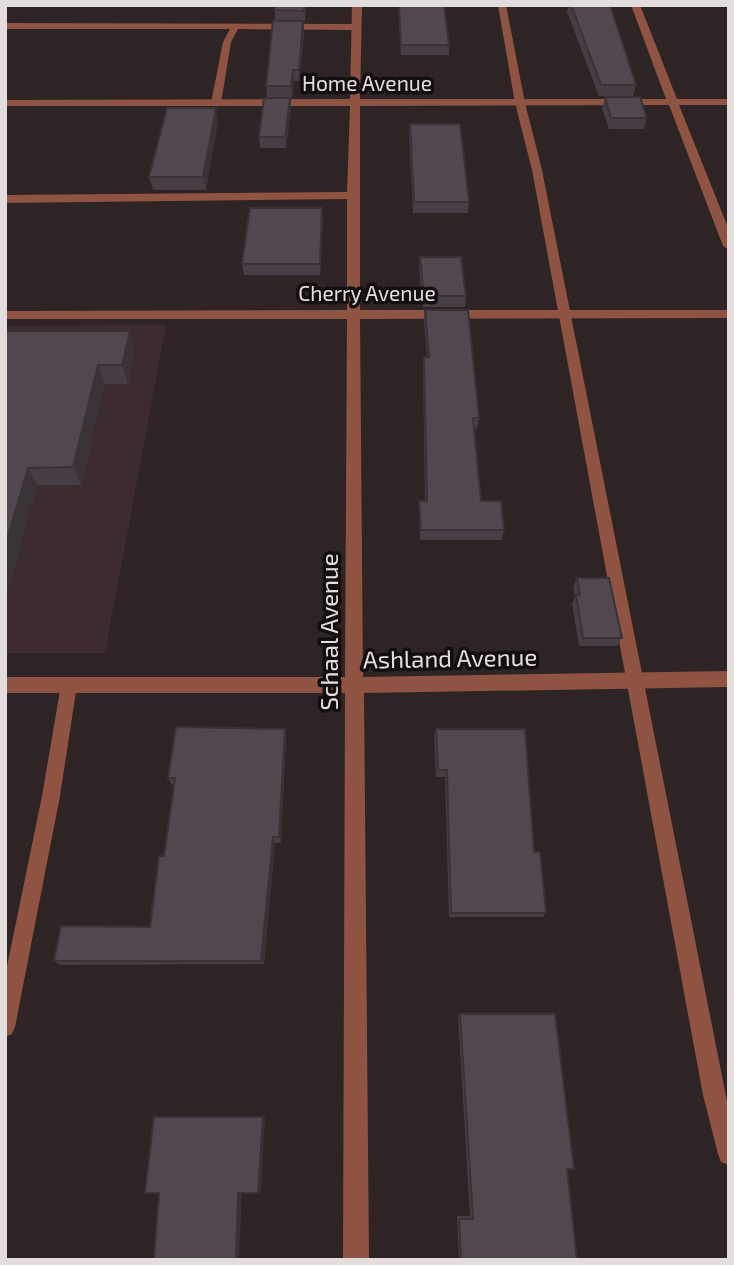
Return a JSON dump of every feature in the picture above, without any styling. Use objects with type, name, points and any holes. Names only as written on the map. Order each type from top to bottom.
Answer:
[{"type":"street","name":"Schaal Avenue","points":[[356,1260],[354,195],[357,5]]},
{"type":"street","points":[[635,5],[729,246]]},
{"type":"street","name":"Home Avenue","points":[[5,103],[729,102]]},
{"type":"street","points":[[5,199],[354,195]]},
{"type":"street","name":"Cherry Avenue","points":[[5,315],[729,314]]},
{"type":"street","name":"Ashland Avenue","points":[[5,685],[355,685],[729,679]]},
{"type":"lane","points":[[502,5],[520,103],[537,170],[714,1095],[729,1154]]},
{"type":"lane","points":[[5,26],[357,27]]},
{"type":"lane","points":[[216,103],[227,42],[236,26]]},
{"type":"lane","points":[[5,1027],[69,685]]},
{"type":"shaded area","points":[[166,325],[105,653],[5,653],[5,326]]},
{"type":"building","points":[[275,5],[304,5],[304,11],[274,10]]},
{"type":"building","points":[[399,5],[444,5],[449,45],[401,45]]},
{"type":"building","points":[[571,5],[610,5],[636,85],[601,85]]},
{"type":"building","points":[[273,21],[303,21],[299,70],[293,70],[291,86],[266,86]]},
{"type":"building","points":[[605,97],[640,97],[647,118],[611,118]]},
{"type":"building","points":[[264,98],[290,98],[285,137],[259,137]]},
{"type":"building","points":[[167,108],[216,108],[203,177],[149,177]]},
{"type":"building","points":[[410,124],[460,124],[469,202],[414,202]]},
{"type":"building","points":[[250,208],[322,208],[320,264],[242,264]]},
{"type":"building","points":[[420,257],[461,257],[466,296],[424,296]]},
{"type":"building","points":[[425,310],[468,310],[479,418],[473,418],[481,501],[501,501],[504,530],[421,530],[419,501],[427,501],[424,357],[429,357]]},
{"type":"building","points":[[5,331],[130,331],[122,365],[98,365],[73,467],[28,468],[5,546]]},
{"type":"building","points":[[577,578],[609,578],[622,638],[583,638],[576,595],[580,595]]},
{"type":"building","points":[[176,727],[285,729],[279,837],[273,837],[261,961],[54,961],[61,926],[150,927],[159,856],[164,856],[175,778],[168,778]]},
{"type":"building","points":[[436,729],[525,729],[534,852],[540,852],[546,913],[451,913],[447,770],[438,770]]},
{"type":"building","points":[[460,1014],[555,1014],[574,1169],[567,1169],[577,1260],[461,1260],[459,1219],[473,1219]]},
{"type":"building","points":[[154,1117],[263,1117],[258,1193],[238,1193],[236,1260],[154,1260],[159,1193],[145,1193]]}]
